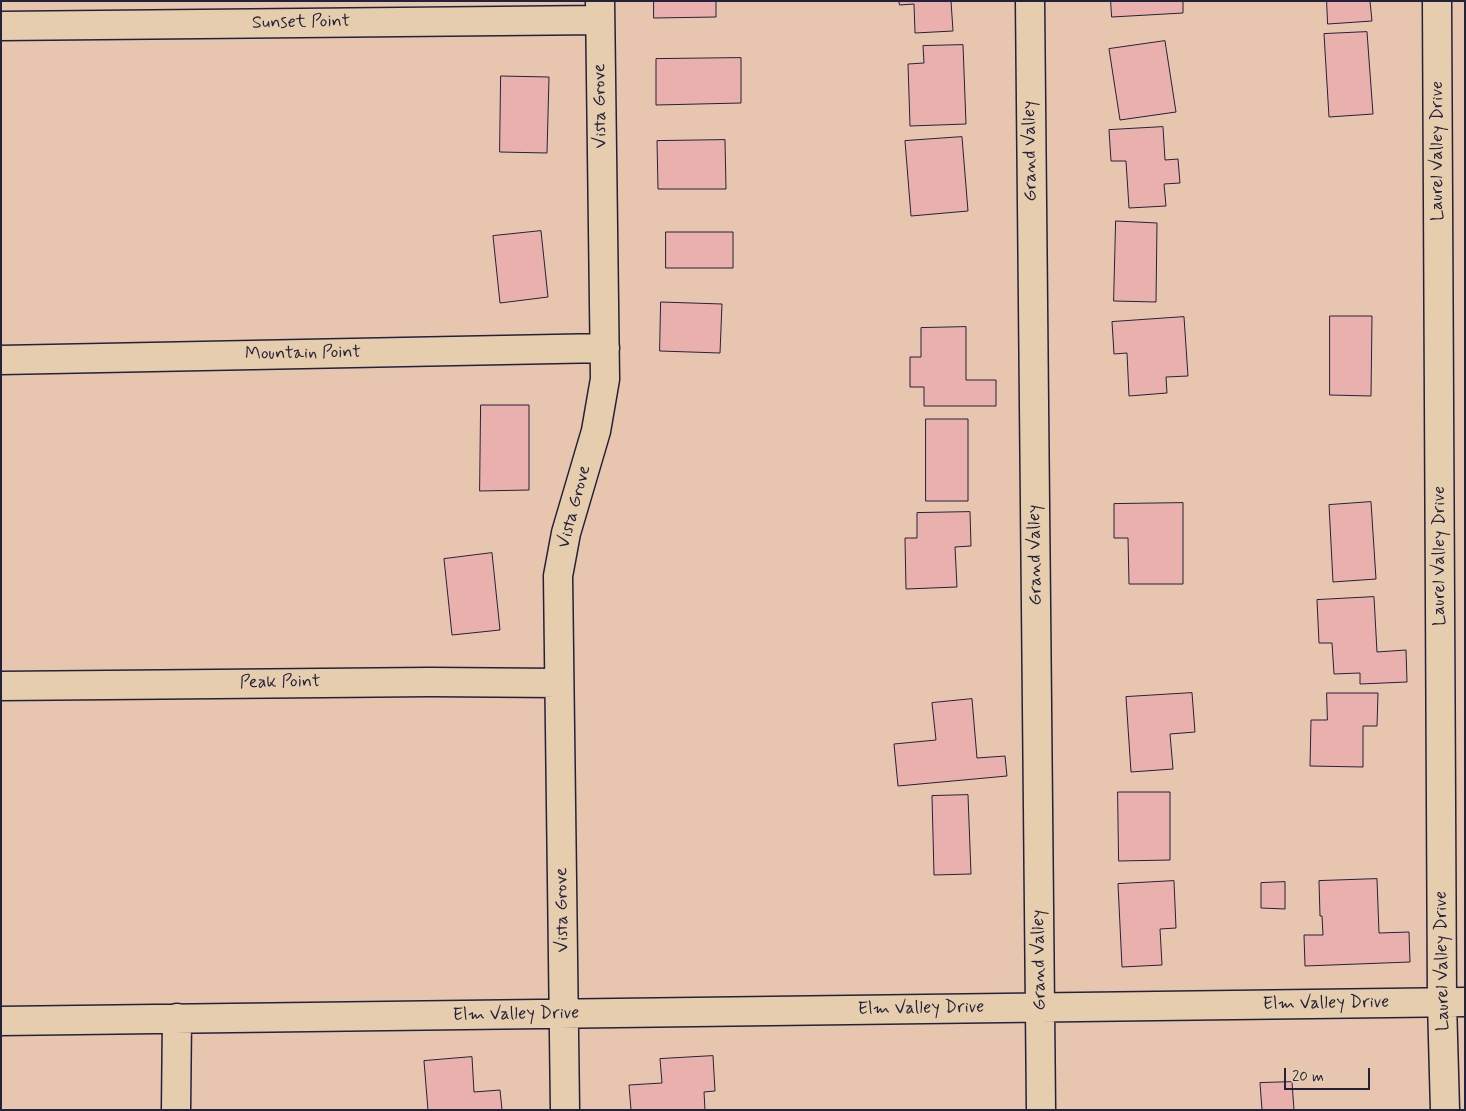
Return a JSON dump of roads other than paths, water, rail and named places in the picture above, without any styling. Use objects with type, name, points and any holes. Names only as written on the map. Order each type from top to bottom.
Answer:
[{"type":"street","name":"Grand Valley","points":[[1030,1],[1041,1110]]},
{"type":"street","name":"Laurel Valley Drive","points":[[1437,1],[1454,1002],[1446,1110]]},
{"type":"street","name":"Sunset Point","points":[[1,26],[600,11]]},
{"type":"street","name":"Vista Grove","points":[[565,1110],[558,576],[566,533],[596,431],[605,379],[600,11]]},
{"type":"street","name":"Mountain Point","points":[[1,360],[605,348]]},
{"type":"street","name":"Peak Point","points":[[1,686],[430,682],[560,683]]},
{"type":"street","name":"Elm Valley Drive","points":[[1,1021],[1454,1002]]},
{"type":"street","points":[[176,1110],[177,1018]]}]
